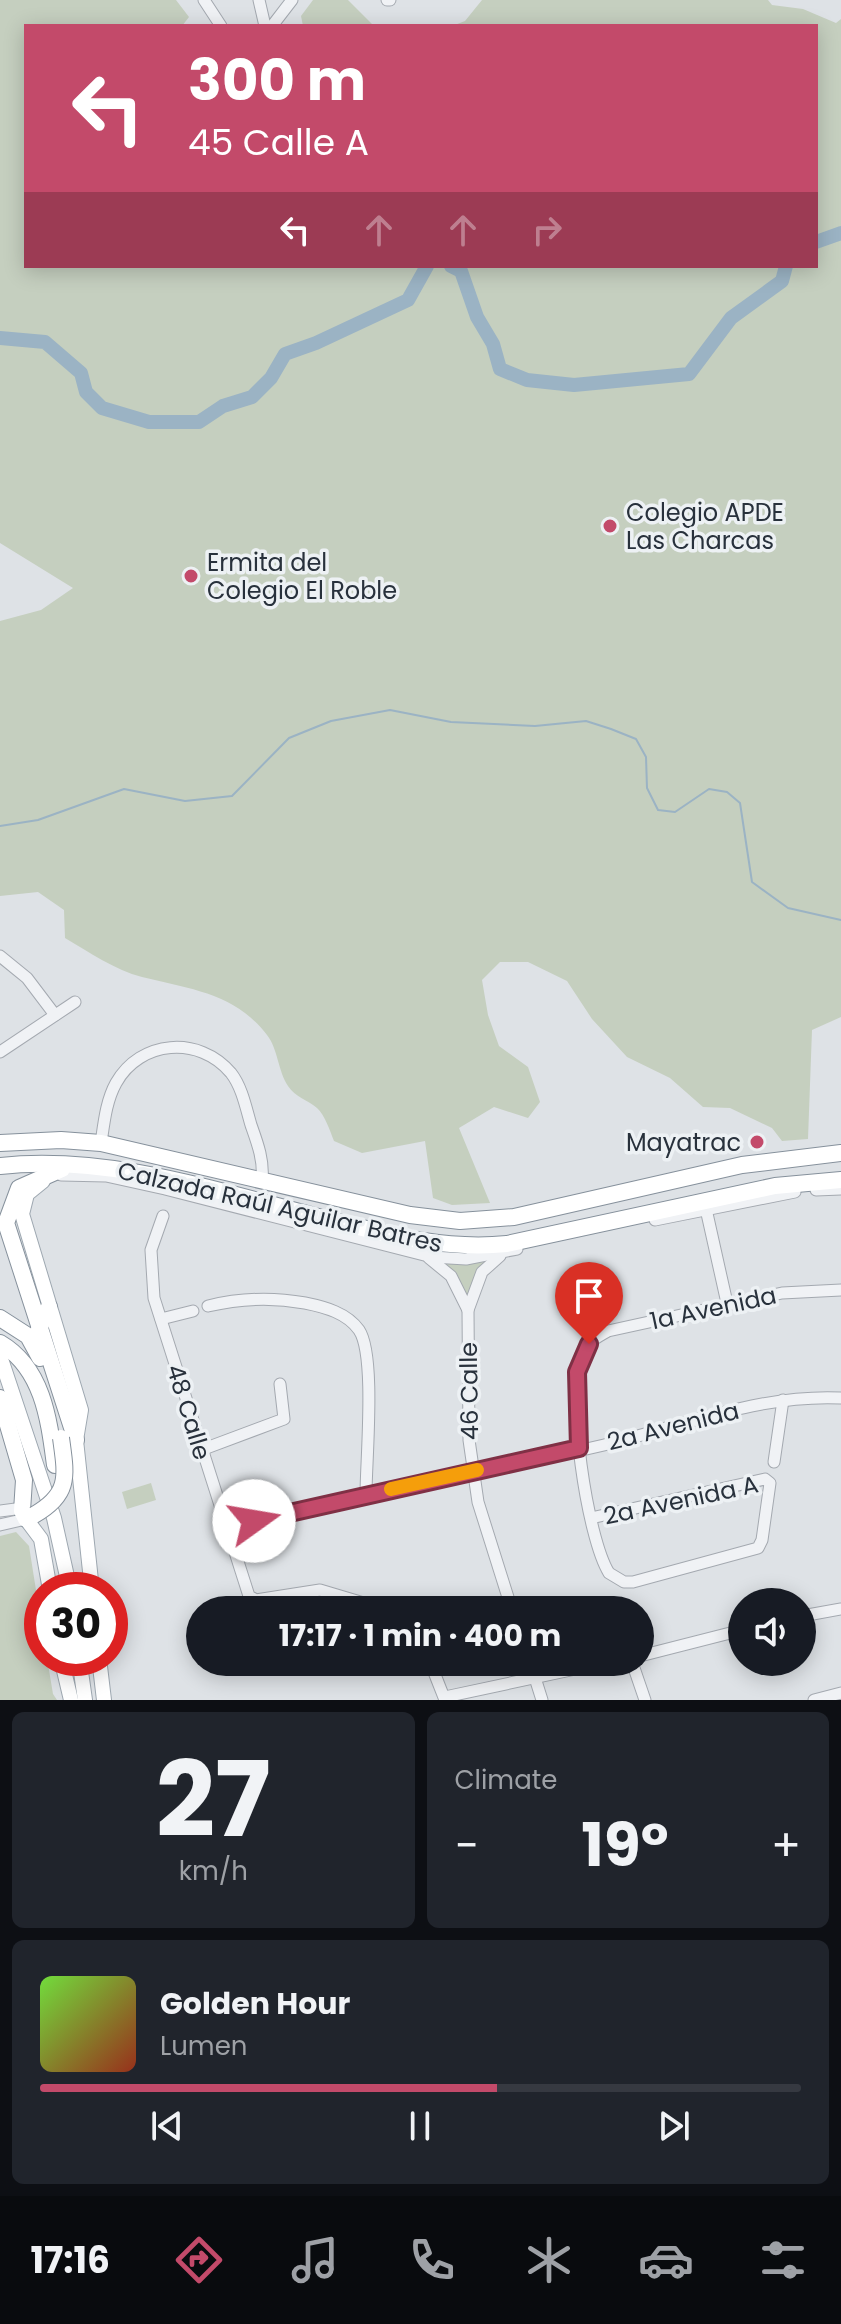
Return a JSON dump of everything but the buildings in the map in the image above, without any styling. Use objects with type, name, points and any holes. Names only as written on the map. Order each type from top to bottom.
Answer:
[{"type":"highway","name":"Calzada Raúl Aguilar Batres","points":[[0,1143],[101,1143],[410,1215],[473,1221],[514,1217],[742,1165],[841,1153]]},
{"type":"highway","name":"Calzada Raúl Aguilar Batres","points":[[0,1166],[165,1179],[406,1239],[475,1247],[507,1244],[775,1186],[841,1180]]},
{"type":"highway","points":[[28,1512],[52,1504],[62,1491],[68,1439],[64,1411],[6,1223],[19,1188],[57,1172]]},
{"type":"highway","points":[[406,1239],[422,1255]]},
{"type":"highway","points":[[39,1329],[49,1307]]},
{"type":"highway","points":[[7,1322],[28,1336],[54,1378]]},
{"type":"highway","points":[[0,1348],[23,1359],[34,1376],[55,1465],[51,1489],[28,1512]]},
{"type":"highway","points":[[0,1398],[24,1480],[28,1512]]},
{"type":"main road","points":[[0,1153],[20,1142]]},
{"type":"main road","points":[[57,1172],[27,1194],[22,1214],[81,1410],[68,1439],[89,1572]]},
{"type":"main road","points":[[0,1348],[54,1518],[66,1572]]},
{"type":"main road","points":[[28,1512],[41,1539],[47,1572]]},
{"type":"main road","points":[[65,1676],[71,1700]]},
{"type":"main road","points":[[82,1676],[85,1700]]},
{"type":"main road","points":[[101,1676],[104,1700]]},
{"type":"street","points":[[259,0],[265,24]]},
{"type":"street","points":[[274,24],[292,0]]},
{"type":"street","points":[[207,6],[219,24]]},
{"type":"street","points":[[3,962],[38,989],[55,1015]]},
{"type":"street","points":[[0,1052],[75,1002]]},
{"type":"street","points":[[101,1143],[109,1101],[124,1071],[156,1049],[188,1049],[213,1058],[234,1078],[256,1137],[263,1167],[262,1179]]},
{"type":"street","points":[[57,1172],[106,1176],[422,1255],[466,1259],[784,1193],[841,1189]]},
{"type":"street","points":[[706,1209],[727,1303]]},
{"type":"street","name":"48 Calle","points":[[163,1216],[151,1258],[151,1282],[225,1528],[249,1596]]},
{"type":"street","name":"46 Calle","points":[[507,1251],[482,1272],[468,1310],[472,1471],[486,1532],[507,1596]]},
{"type":"street","name":"46 Calle","points":[[422,1255],[451,1276],[468,1310]]},
{"type":"street","name":"1a Avenida","points":[[579,1448],[577,1372],[589,1344],[608,1331],[791,1291],[841,1290]]},
{"type":"street","points":[[208,1306],[243,1299],[289,1300],[338,1313],[357,1327],[368,1353],[366,1494]]},
{"type":"street","points":[[161,1319],[193,1311]]},
{"type":"street","points":[[201,1450],[284,1419],[280,1384]]},
{"type":"street","name":"2a Avenida","points":[[225,1528],[783,1400],[841,1398]]},
{"type":"street","points":[[774,1462],[783,1400]]},
{"type":"street","points":[[579,1448],[591,1518]]},
{"type":"street","name":"2a Avenida A","points":[[760,1479],[770,1483],[762,1540],[758,1548],[633,1582],[616,1579],[604,1564],[591,1518],[760,1479]]},
{"type":"street","points":[[0,1511],[28,1512]]},
{"type":"street","points":[[0,1525],[28,1512]]},
{"type":"street","name":"48 Calle","points":[[282,1596],[320,1590],[340,1596]]},
{"type":"street","points":[[816,1613],[841,1609]]},
{"type":"street","points":[[654,1652],[728,1634]]},
{"type":"street","points":[[436,1676],[445,1698],[540,1676]]},
{"type":"street","points":[[637,1676],[645,1700]]},
{"type":"street","points":[[535,1677],[542,1700]]},
{"type":"street","points":[[814,1700],[841,1693]]},
{"type":"green space","points":[[0,0],[176,0],[189,17],[184,24],[24,24],[24,268],[818,268],[818,24],[457,24],[465,21],[482,0],[768,0],[772,5],[803,9],[836,23],[841,19],[841,1017],[812,1030],[808,1139],[782,1141],[772,1128],[730,1108],[703,1107],[670,1078],[627,1057],[592,1019],[567,981],[528,962],[500,962],[482,980],[488,1015],[499,1046],[528,1067],[540,1102],[528,1118],[494,1107],[459,1128],[490,1203],[452,1205],[433,1198],[425,1141],[362,1153],[334,1141],[320,1111],[288,1086],[267,1035],[241,1010],[210,995],[132,974],[93,955],[65,938],[64,910],[38,892],[0,896],[0,621],[41,610],[73,588],[0,543]]},
{"type":"green space","points":[[313,0],[348,0],[372,24],[303,24],[301,16]]},
{"type":"green space","points":[[493,1258],[468,1310],[437,1261]]},
{"type":"green space","points":[[151,1483],[156,1500],[127,1509],[122,1492]]},
{"type":"green space","points":[[16,1532],[29,1546],[33,1572],[24,1572],[24,1676],[50,1676],[57,1700],[0,1700],[0,1536]]},
{"type":"waterway","points":[[818,241],[841,233]]},
{"type":"waterway","points":[[0,338],[45,342],[81,373],[86,392],[102,408],[149,422],[199,422],[223,406],[252,397],[271,378],[285,354],[408,300],[426,268]]},
{"type":"waterway","points":[[455,268],[461,271],[477,317],[493,344],[500,369],[527,380],[574,385],[689,374],[731,318],[782,281],[785,268]]},
{"type":"waterway","points":[[0,826],[38,820],[124,789],[185,801],[232,796],[289,738],[331,721],[390,710],[451,722],[535,726],[586,721],[636,739],[646,757],[647,788],[658,810],[675,812],[709,789],[727,792],[740,803],[752,882],[788,908],[841,920]]},
{"type":"slow traffic","points":[[391,1489],[477,1470]]},
{"type":"place","name":"Colegio APDE Las Charcas","points":[[610,526]]},
{"type":"place","name":"Ermita del Colegio El Roble","points":[[191,576]]},
{"type":"place","name":"Mayatrac","points":[[757,1142]]},
{"type":"route","points":[[254,1521],[579,1448],[577,1372],[589,1344]]}]
